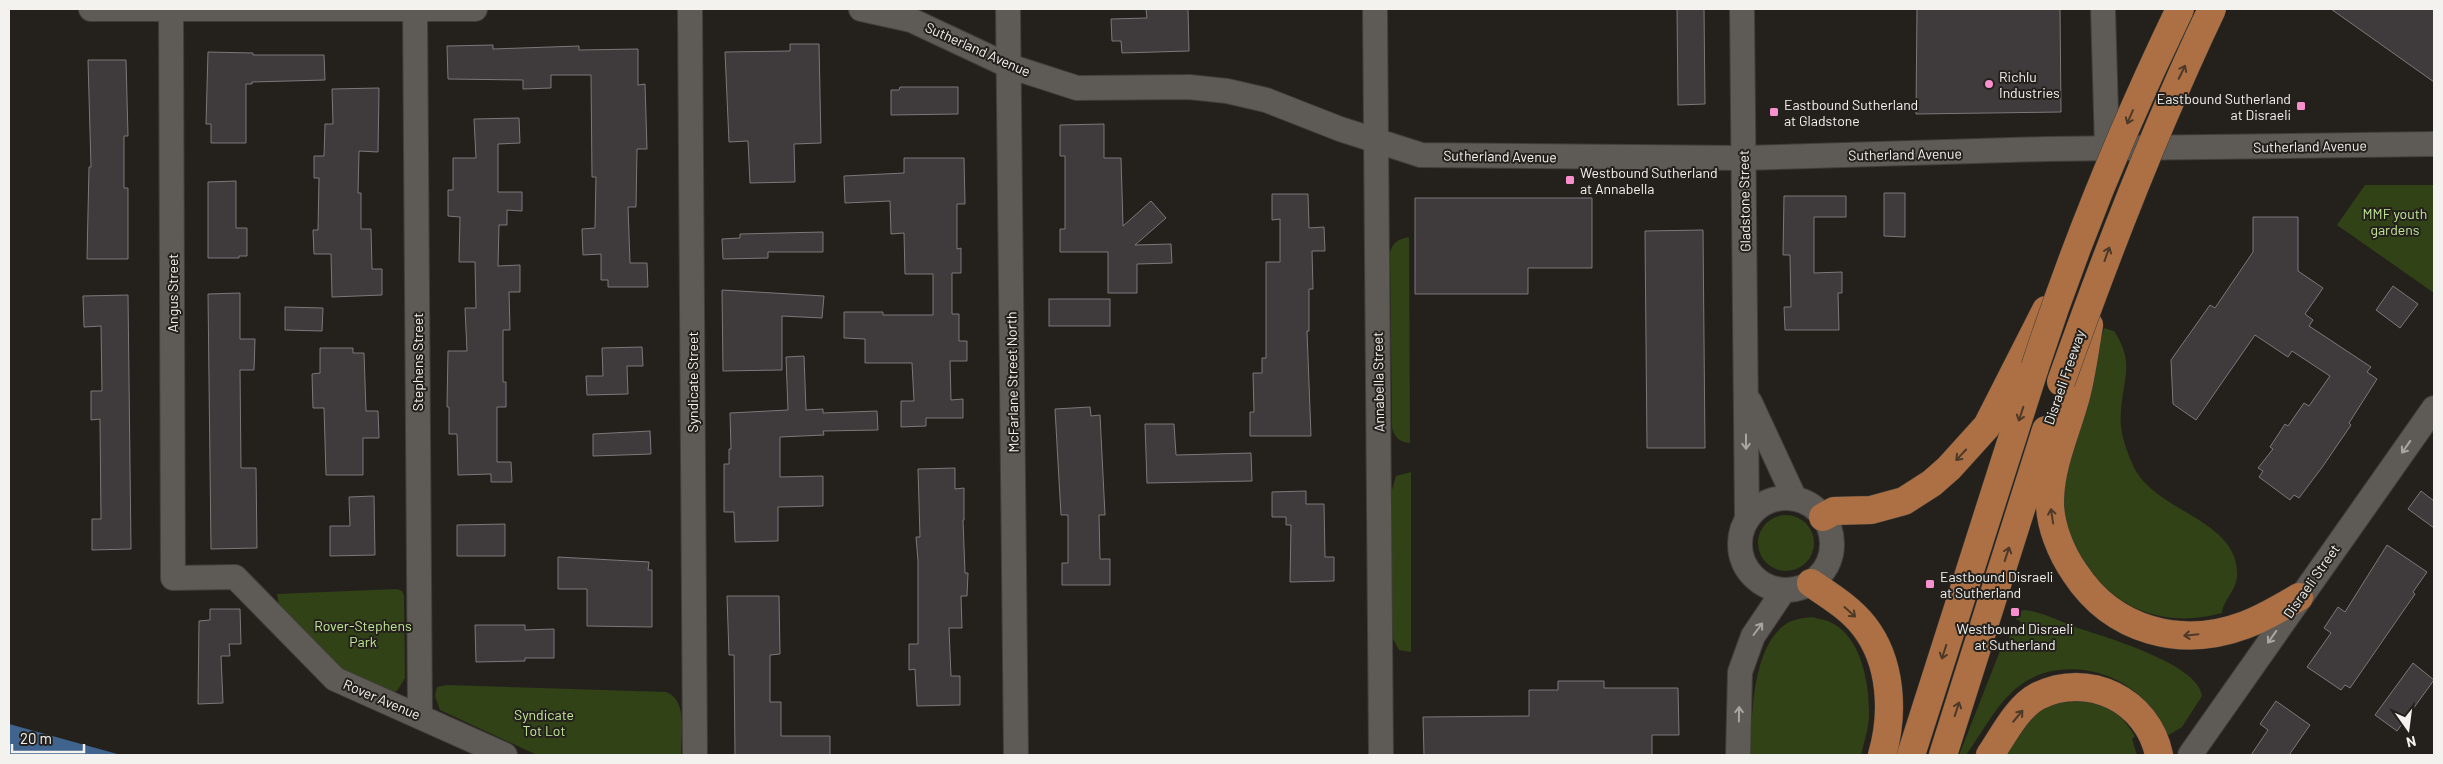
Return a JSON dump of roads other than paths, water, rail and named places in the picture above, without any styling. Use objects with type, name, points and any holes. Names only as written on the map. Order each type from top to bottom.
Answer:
[{"type":"main road","points":[[1911,755],[2029,361],[2071,263],[2107,171],[2180,9]]},
{"type":"main road","name":"Disraeli Freeway","points":[[1942,755],[2069,388],[2098,280],[2134,183],[2174,88],[2212,9]]},
{"type":"main road","points":[[1823,517],[1846,509],[1871,510],[1893,505],[1914,495],[1932,483],[1949,468],[1987,426],[2029,361]]},
{"type":"main road","points":[[2069,388],[2053,470],[2050,500],[2055,531],[2067,562],[2092,596],[2108,611],[2136,626],[2177,636],[2212,633],[2244,625],[2299,597]]},
{"type":"main road","points":[[1811,583],[1865,627],[1879,654],[1887,684],[1889,714],[1882,755]]},
{"type":"main road","points":[[1990,755],[2018,715],[2036,697],[2062,687],[2100,690],[2119,697],[2135,710],[2149,731],[2159,755]]},
{"type":"street","points":[[91,9],[475,9]]},
{"type":"street","name":"Angus Street","points":[[171,9],[174,578]]},
{"type":"street","name":"Stephens Street","points":[[414,9],[420,715]]},
{"type":"street","name":"Syndicate Street","points":[[690,9],[695,755]]},
{"type":"street","name":"Sutherland Avenue","points":[[861,9],[911,20],[1009,66],[1077,88],[1189,87],[1227,91],[1266,100],[1340,130],[1421,155],[1743,158],[2107,148],[2434,144]]},
{"type":"street","name":"McFarlane Street North","points":[[1008,9],[1016,755]]},
{"type":"street","name":"Annabella Street","points":[[1375,9],[1381,755]]},
{"type":"street","name":"Gladstone Street","points":[[1742,9],[1747,520],[1740,540],[1743,561],[1755,578],[1773,589],[1784,590]]},
{"type":"street","points":[[2104,9],[2107,148]]},
{"type":"street","name":"Gladstone Street","points":[[1746,394],[1795,499]]},
{"type":"street","name":"Disraeli Street","points":[[2190,755],[2299,597],[2434,408]]},
{"type":"street","points":[[1738,755],[1740,672],[1753,636],[1784,590],[1802,587],[1811,583],[1826,568],[1831,553],[1831,536],[1823,517],[1811,505],[1795,499],[1772,500],[1754,511],[1747,520]]},
{"type":"street","name":"Rover Avenue","points":[[174,578],[235,577],[335,679],[420,715],[505,755]]},
{"type":"water","points":[[9,724],[121,755],[9,755]]},
{"type":"place","name":"Richlu Industries","points":[[1989,84]]},
{"type":"place","name":"Eastbound Sutherland at Disraeli","points":[[2301,106]]},
{"type":"place","name":"Eastbound Sutherland at Gladstone","points":[[1774,112]]},
{"type":"place","name":"Westbound Sutherland at Annabella","points":[[1570,180]]},
{"type":"place","name":"Eastbound Disraeli at Sutherland","points":[[1930,584]]},
{"type":"place","name":"Westbound Disraeli at Sutherland","points":[[2015,612]]},
{"type":"park label","name":"MMF youth gardens","points":[[2395,222]]},
{"type":"park label","name":"Rover-Stephens Park","points":[[363,634]]},
{"type":"park label","name":"Syndicate Tot Lot","points":[[544,722]]}]
